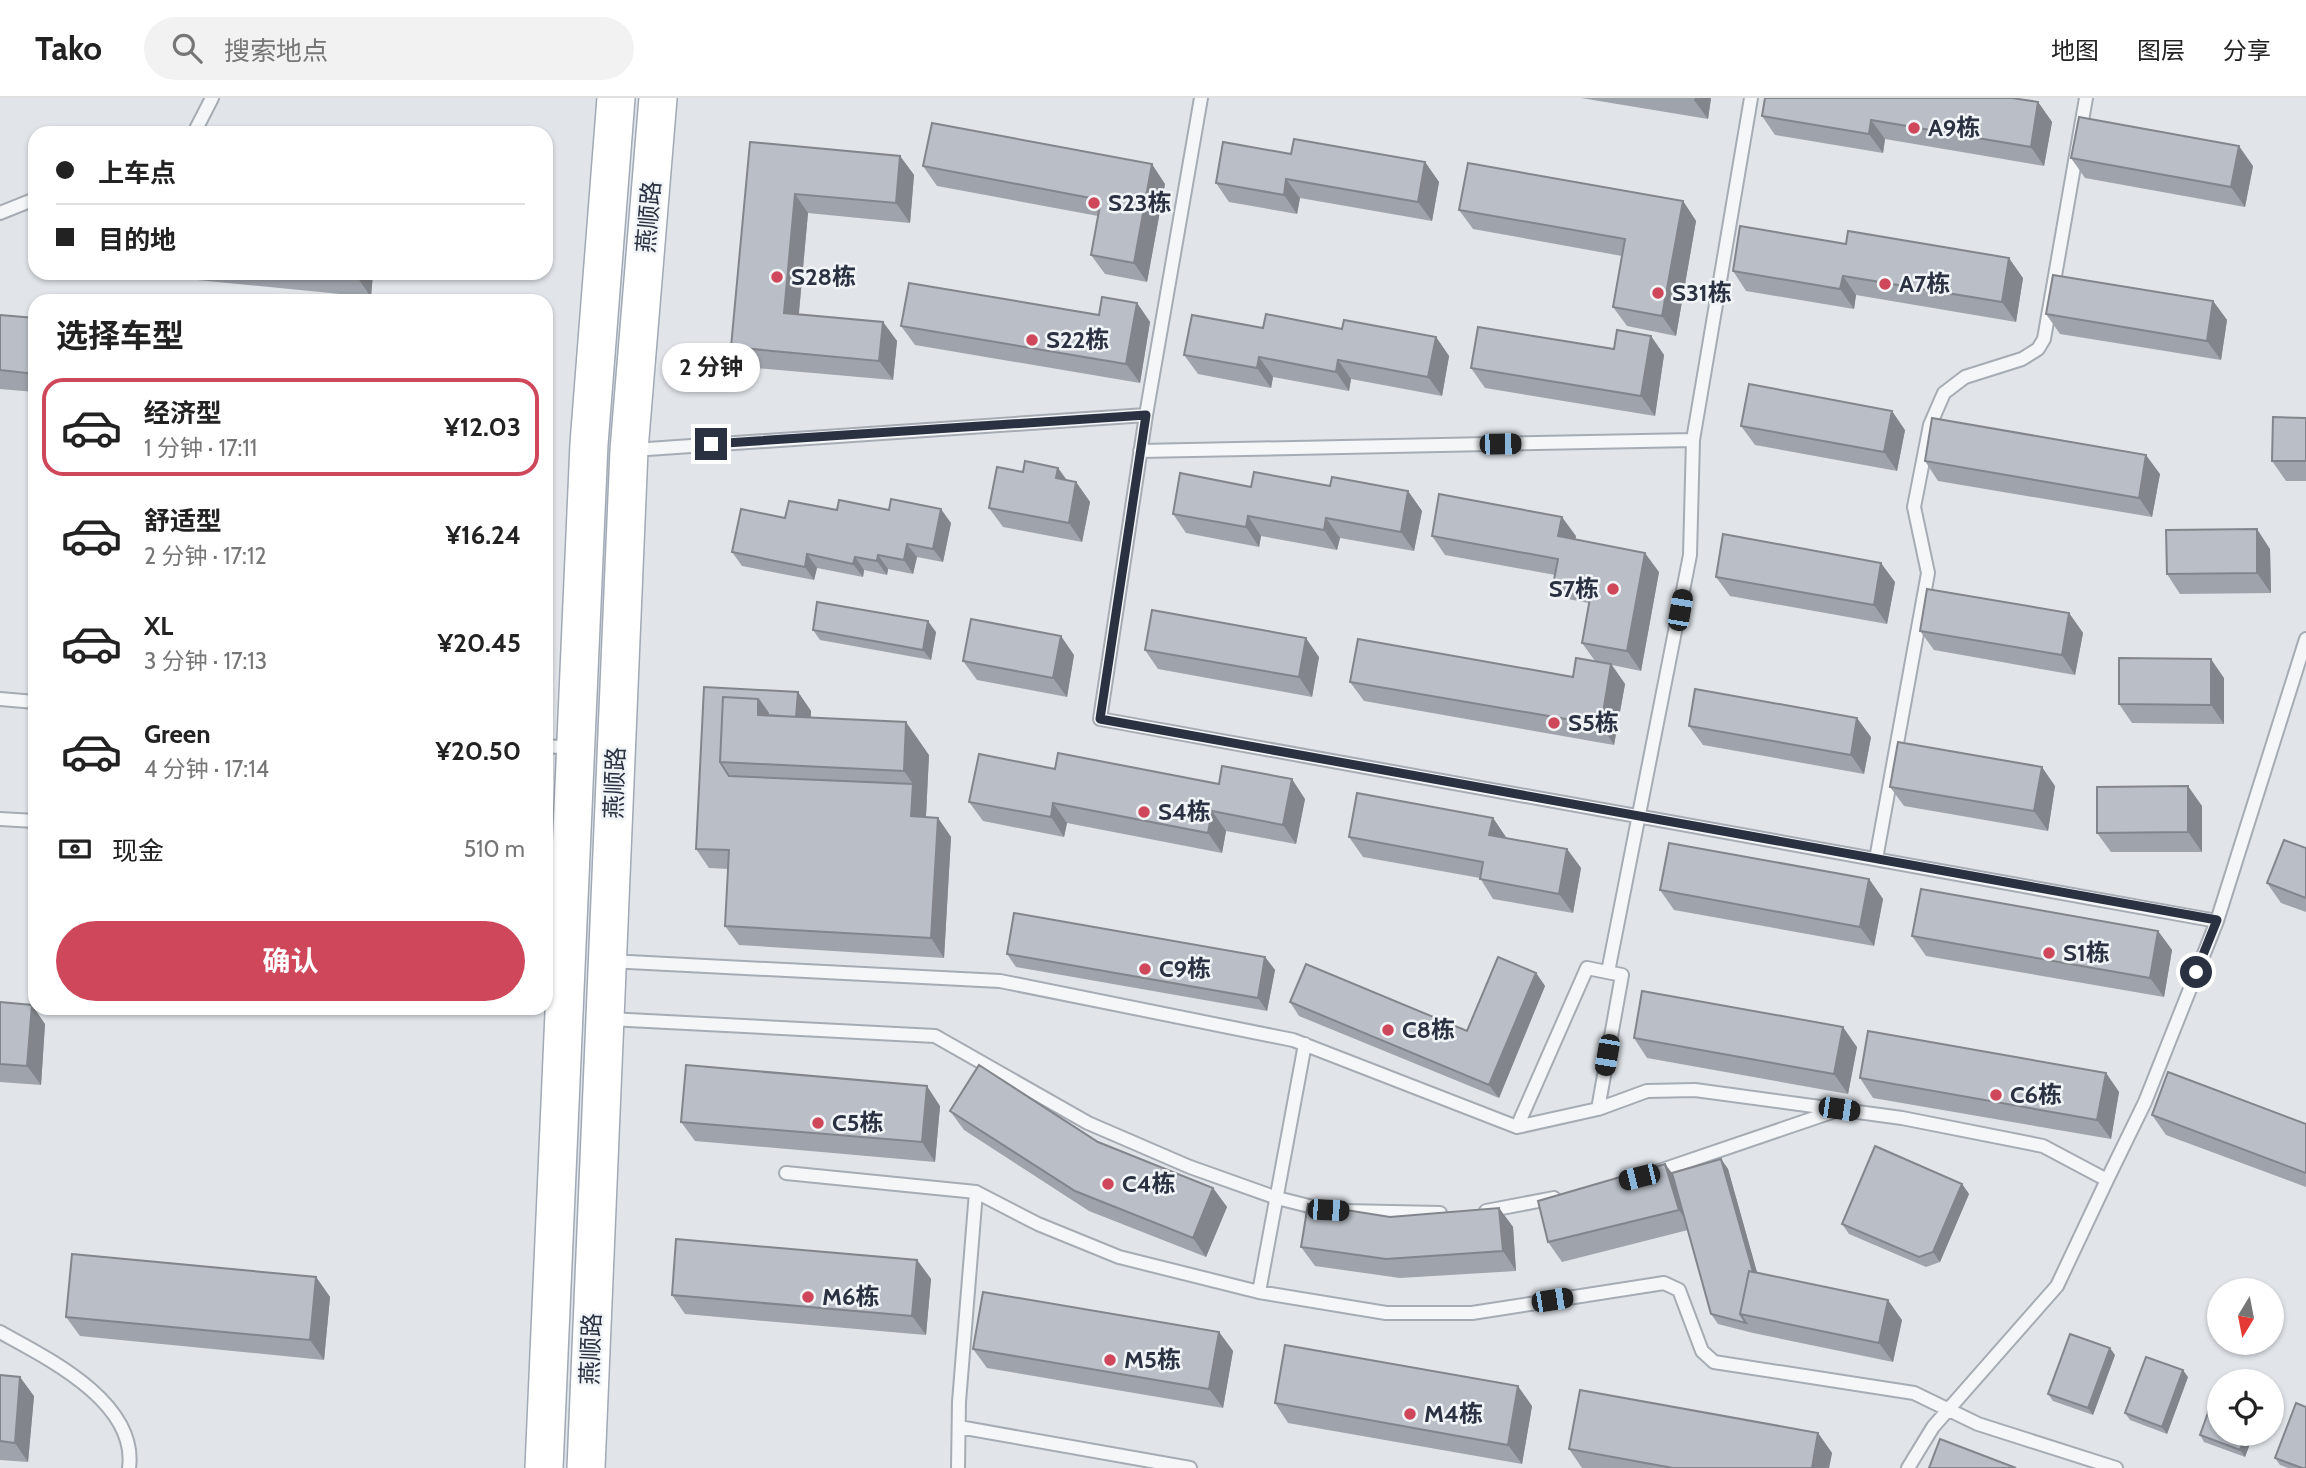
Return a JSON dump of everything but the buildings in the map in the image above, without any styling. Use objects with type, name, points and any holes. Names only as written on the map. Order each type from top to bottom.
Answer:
[{"type":"main road","name":"燕顺路","points":[[544,1468],[564,863],[560,747],[589,444],[616,98]]},
{"type":"main road","name":"燕顺路","points":[[586,1468],[629,450],[658,98]]},
{"type":"lane","points":[[198,126],[212,98]]},
{"type":"lane","points":[[1201,98],[1140,451],[1100,719],[2217,920]]},
{"type":"lane","points":[[1608,972],[1637,816],[1670,665],[1689,555],[1693,440],[1751,98]]},
{"type":"lane","points":[[1876,859],[1928,573],[1914,507],[1930,425],[1944,393],[1954,385],[1965,377],[2022,359],[2038,349],[2044,340],[2086,98]]},
{"type":"lane","points":[[0,213],[28,202]]},
{"type":"lane","points":[[629,450],[1146,415]]},
{"type":"lane","points":[[1140,451],[1693,440]]},
{"type":"lane","points":[[1908,1468],[1933,1427],[2057,1286],[2145,1102],[2217,920],[2306,639]]},
{"type":"lane","points":[[0,699],[28,701]]},
{"type":"lane","points":[[0,818],[28,820]]},
{"type":"lane","points":[[607,961],[1000,981],[1305,1044],[1517,1127],[1598,1109],[1647,1091],[1695,1090],[1902,1118],[2043,1146],[2107,1180]]},
{"type":"lane","points":[[1517,1127],[1587,968],[1622,975],[1598,1109]]},
{"type":"lane","points":[[605,1019],[935,1036],[1088,1123],[1190,1167],[1277,1198],[1328,1210],[1464,1213],[1566,1195]]},
{"type":"lane","points":[[1259,1292],[1305,1044]]},
{"type":"lane","points":[[1639,1177],[1839,1109]]},
{"type":"lane","points":[[786,1173],[976,1192],[1038,1224],[1119,1256],[1259,1292],[1386,1313],[1472,1313],[1664,1283],[1679,1290],[1702,1351],[1714,1362],[1914,1394],[1978,1424],[2116,1468]]},
{"type":"lane","points":[[958,1468],[976,1192]]},
{"type":"lane","points":[[0,1332],[62,1365],[99,1397],[122,1429],[131,1455],[129,1468]]},
{"type":"lane","points":[[959,1427],[1190,1468]]},
{"type":"place","name":"A9栋","points":[[1914,128]]},
{"type":"place","name":"S23栋","points":[[1094,203]]},
{"type":"place","name":"S28栋","points":[[777,277]]},
{"type":"place","name":"A7栋","points":[[1885,284]]},
{"type":"place","name":"S31栋","points":[[1658,293]]},
{"type":"place","name":"S22栋","points":[[1032,340]]},
{"type":"place","name":"S7栋","points":[[1613,589]]},
{"type":"place","name":"S5栋","points":[[1554,723]]},
{"type":"place","name":"S4栋","points":[[1144,812]]},
{"type":"place","name":"S1栋","points":[[2049,953]]},
{"type":"place","name":"C9栋","points":[[1145,969]]},
{"type":"place","name":"C8栋","points":[[1388,1030]]},
{"type":"place","name":"C6栋","points":[[1996,1095]]},
{"type":"place","name":"C5栋","points":[[818,1123]]},
{"type":"place","name":"C4栋","points":[[1108,1184]]},
{"type":"place","name":"M6栋","points":[[808,1297]]},
{"type":"place","name":"M5栋","points":[[1110,1360]]},
{"type":"place","name":"M4栋","points":[[1410,1414]]},
{"type":"route","points":[[711,444],[1146,415],[1100,719],[2217,920],[2196,972]]}]
